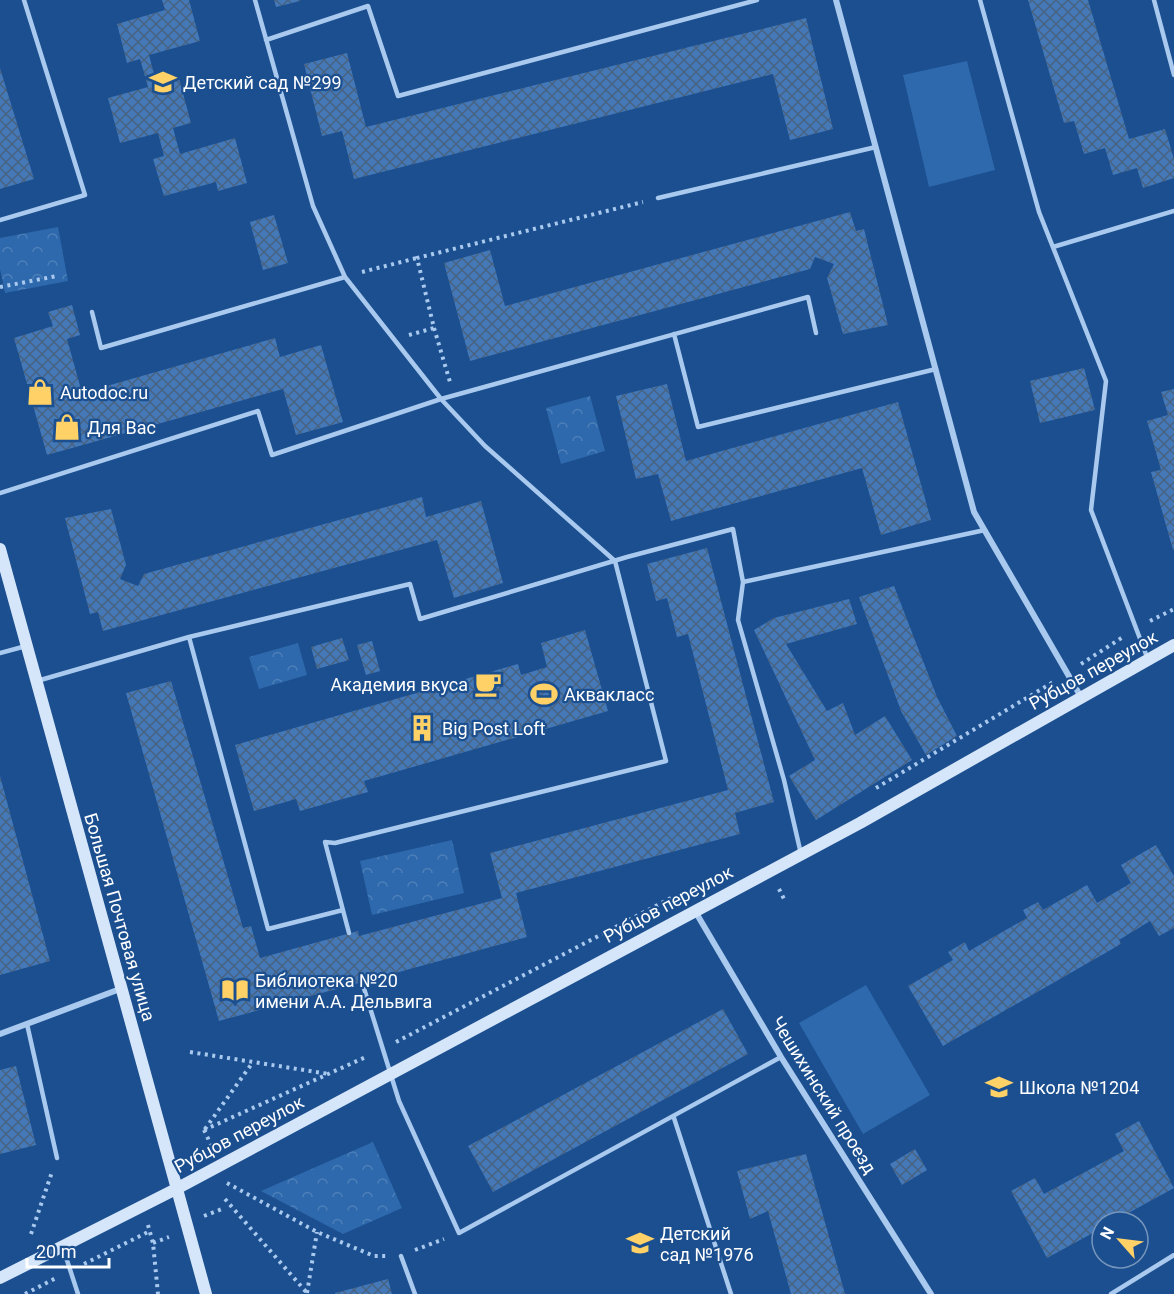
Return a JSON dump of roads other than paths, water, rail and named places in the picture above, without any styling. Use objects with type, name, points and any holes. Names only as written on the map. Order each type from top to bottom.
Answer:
[{"type":"street","points":[[836,0],[974,512],[1081,697]]},
{"type":"street","name":"Большая Почтовая улица","points":[[0,551],[206,1294]]},
{"type":"street","name":"Рубцов переулок","points":[[0,1278],[176,1189],[388,1073],[801,854],[1174,645]]},
{"type":"street","name":"Чешихинский проезд","points":[[694,911],[781,1057],[931,1294]]},
{"type":"street","points":[[0,1034],[120,989]]},
{"type":"lane","points":[[0,220],[85,195],[24,0]]},
{"type":"lane","points":[[255,0],[313,206],[345,277],[441,399],[485,446],[615,561],[666,762],[346,841],[325,842],[349,933]]},
{"type":"lane","points":[[266,40],[368,6],[398,96],[757,0]]},
{"type":"lane","points":[[980,0],[1039,212],[1106,381],[1091,510],[1148,660]]},
{"type":"lane","points":[[1154,0],[1174,73]]},
{"type":"lane","points":[[658,198],[876,147]]},
{"type":"lane","points":[[1053,247],[1174,211]]},
{"type":"lane","points":[[92,312],[101,348],[345,277]]},
{"type":"lane","points":[[0,493],[258,411],[272,455],[454,395],[808,297],[816,333]]},
{"type":"lane","points":[[674,334],[698,427],[936,369]]},
{"type":"lane","points":[[36,681],[189,637],[410,584],[420,619],[615,561],[733,529],[743,582],[738,620],[784,780],[801,854]]},
{"type":"lane","points":[[743,582],[985,530]]},
{"type":"lane","points":[[189,637],[268,929],[343,910]]},
{"type":"lane","points":[[0,653],[26,646]]},
{"type":"lane","points":[[362,982],[388,1073],[459,1233],[674,1118],[781,1057]]},
{"type":"lane","points":[[27,1024],[57,1158]]},
{"type":"lane","points":[[674,1118],[731,1294]]},
{"type":"lane","points":[[62,1246],[78,1294]]},
{"type":"lane","points":[[1111,1294],[1174,1255]]},
{"type":"lane","points":[[401,1256],[415,1294]]},
{"type":"place","name":"Детский сад №299","points":[[163,82]]},
{"type":"place","name":"Autodoc.ru","points":[[40,392]]},
{"type":"place","name":"Для Вас","points":[[67,427]]},
{"type":"place","name":"Академия вкуса","points":[[488,684]]},
{"type":"place","name":"Аквакласс","points":[[544,694]]},
{"type":"place","name":"Big Post Loft","points":[[422,728]]},
{"type":"place","name":"Библиотека №20 имени А.А. Дельвига","points":[[235,990]]},
{"type":"place","name":"Школа №1204","points":[[999,1087]]},
{"type":"place","name":"Детский сад №1976","points":[[640,1243]]}]
